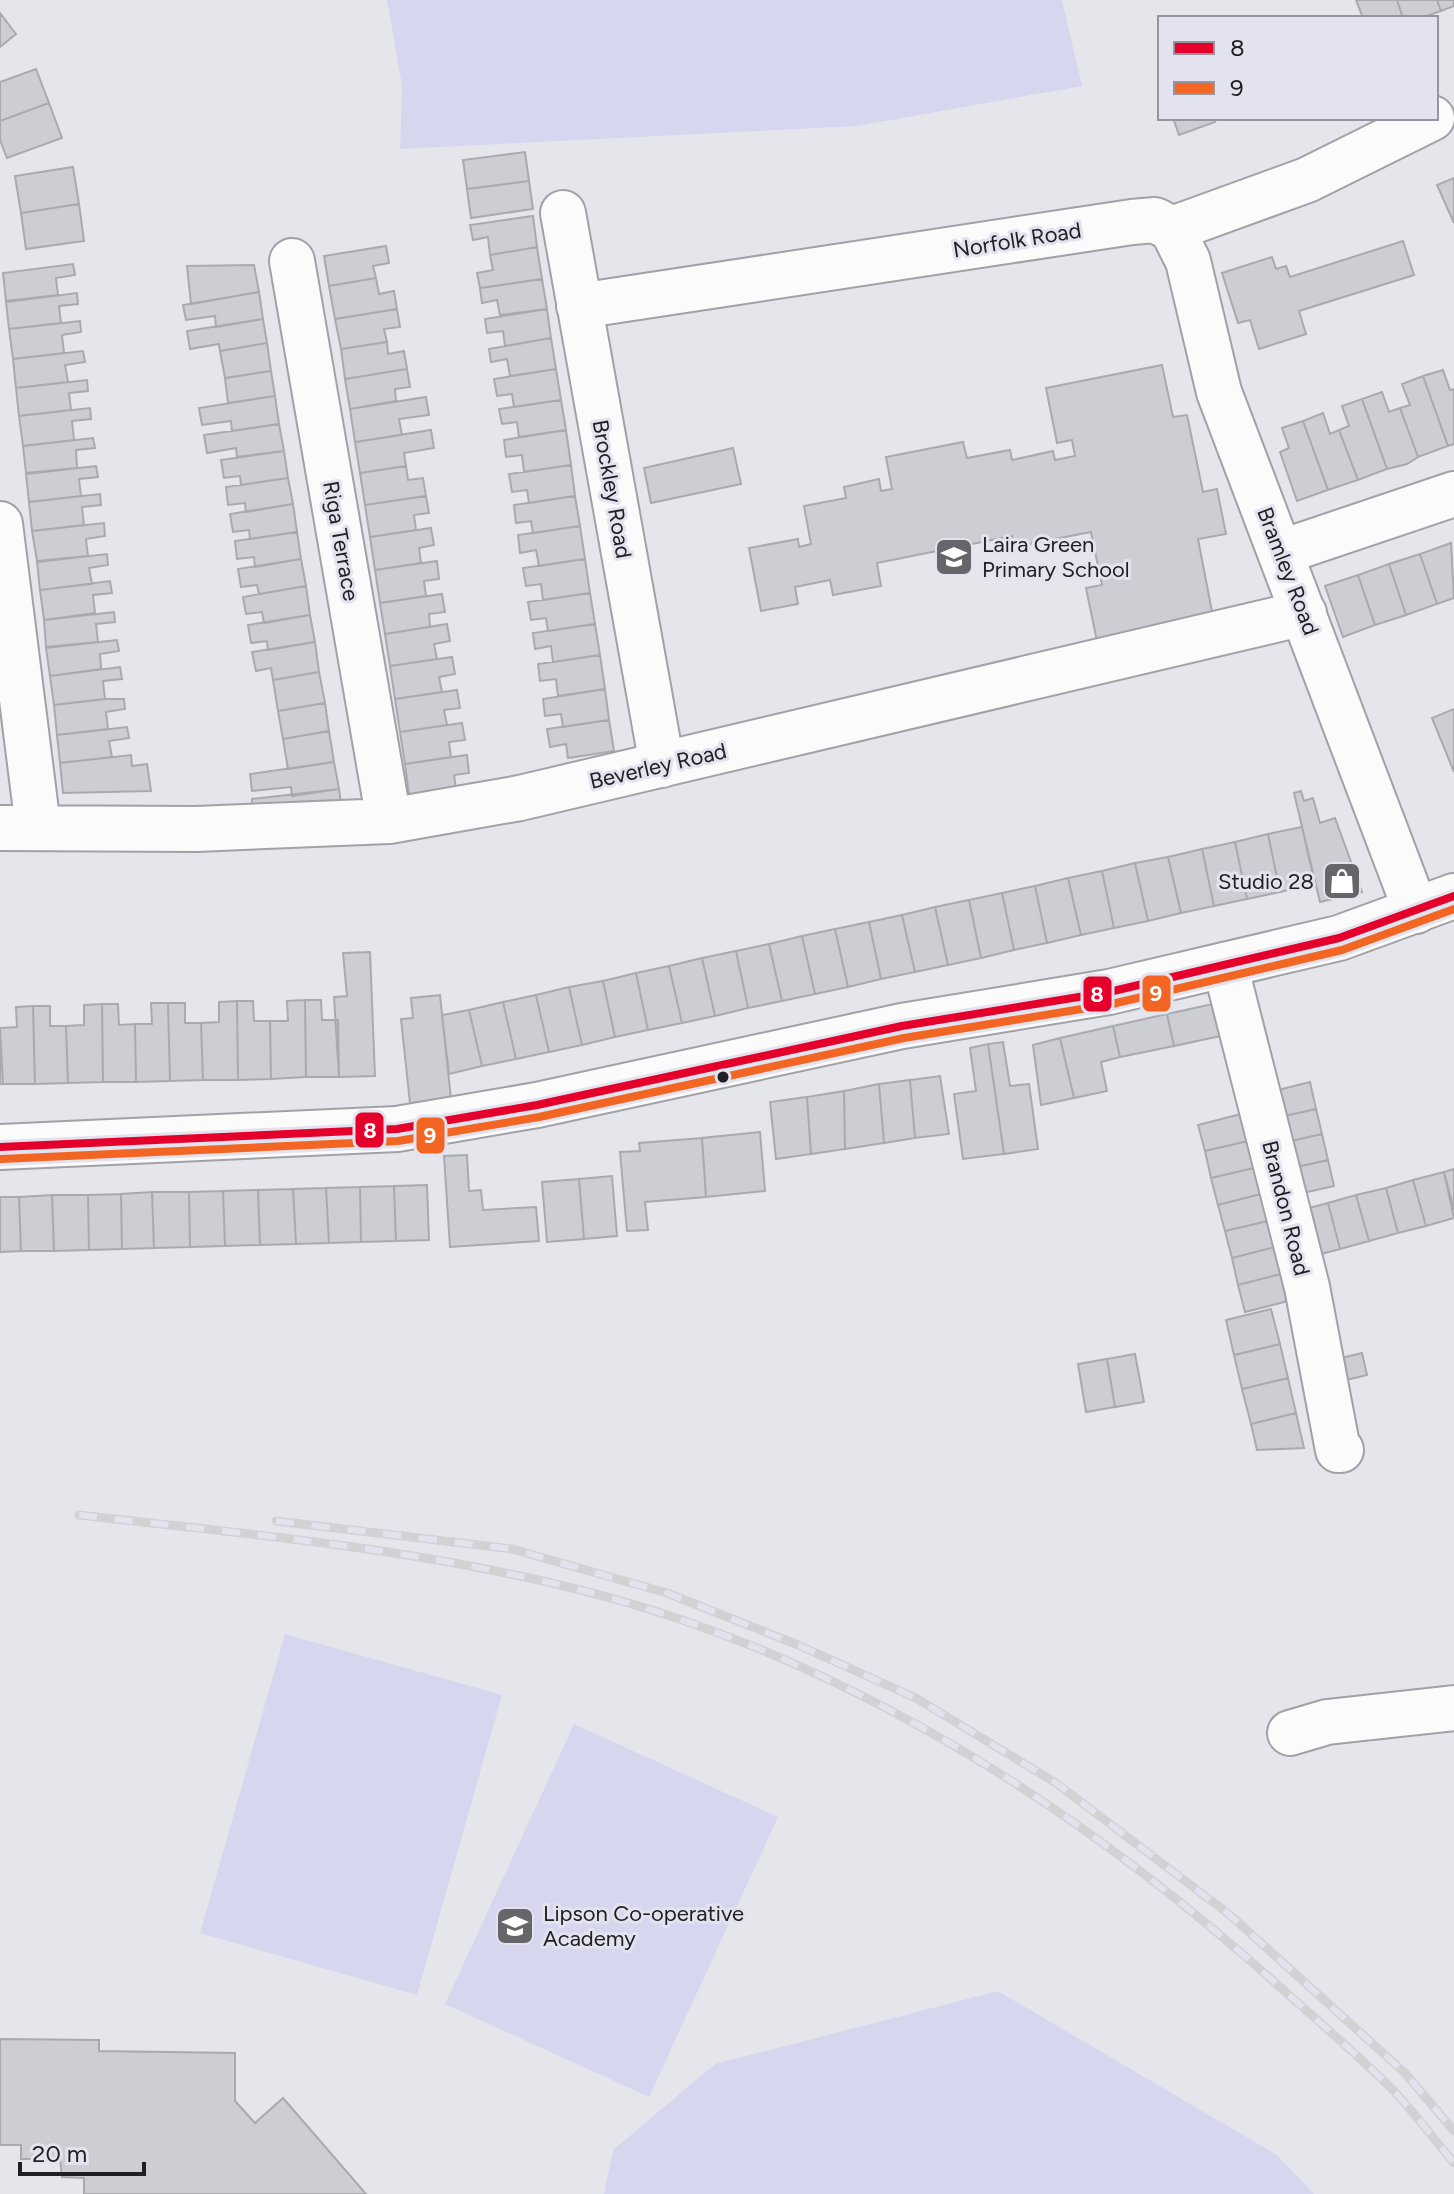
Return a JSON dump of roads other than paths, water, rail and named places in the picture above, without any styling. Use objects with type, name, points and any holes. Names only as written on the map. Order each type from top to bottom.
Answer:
[{"type":"street","points":[[1172,229],[1307,180],[1428,120]]},
{"type":"street","name":"Brockley Road","points":[[563,213],[662,765]]},
{"type":"street","name":"Norfolk Road","points":[[579,306],[1132,222],[1155,220],[1172,229]]},
{"type":"street","name":"Bramley Road","points":[[1172,229],[1188,261],[1219,392],[1304,613],[1435,903]]},
{"type":"street","name":"Riga Terrace","points":[[292,261],[389,821]]},
{"type":"street","points":[[1282,552],[1454,494]]},
{"type":"street","points":[[0,524],[19,828]]},
{"type":"street","name":"Beverley Road","points":[[19,828],[196,829],[389,821],[520,798],[1304,613]]},
{"type":"street","points":[[0,1147],[397,1129],[537,1105],[902,1026],[1109,992],[1339,938],[1435,903]]},
{"type":"street","name":"Brandon Road","points":[[1225,965],[1307,1287],[1338,1450],[1341,1450]]},
{"type":"street","points":[[1290,1733],[1327,1722],[1454,1708]]},
{"type":"railway","points":[[79,1515],[299,1540],[518,1575],[661,1613],[746,1643],[828,1679],[907,1719],[985,1764],[1132,1865],[1203,1921],[1359,2058],[1397,2094],[1454,2163]]},
{"type":"railway","points":[[276,1521],[512,1549],[667,1593],[798,1645],[916,1698],[1056,1783],[1230,1915],[1405,2073],[1454,2131]]},
{"type":"place","name":"Laira Green Primary School","points":[[954,557]]},
{"type":"place","name":"Studio 28","points":[[1342,881]]},
{"type":"place","name":"Lipson Co-operative Academy","points":[[515,1926]]}]
